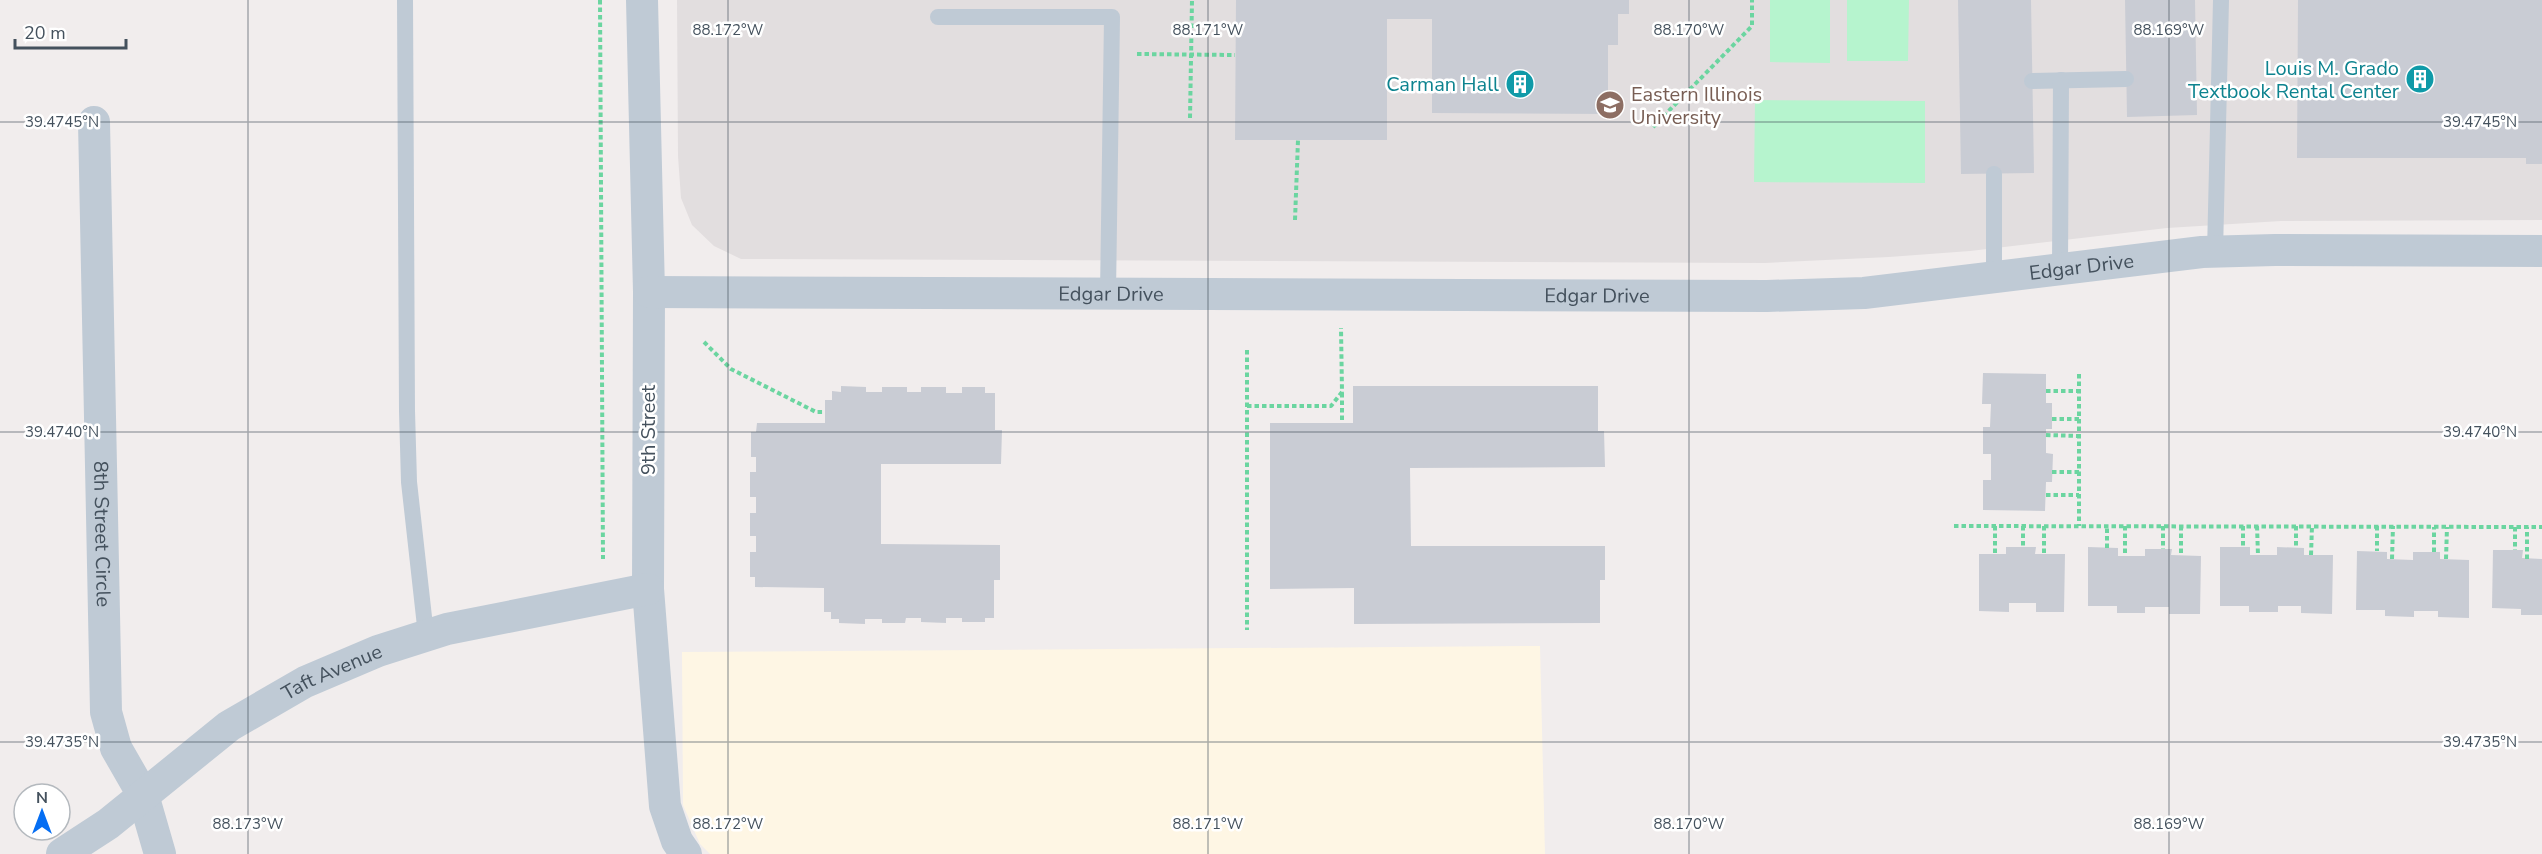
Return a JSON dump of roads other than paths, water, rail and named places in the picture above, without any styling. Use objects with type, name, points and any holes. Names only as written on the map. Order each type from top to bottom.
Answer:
[{"type":"street","name":"9th Street","points":[[642,0],[649,292],[648,589],[665,807],[677,841],[686,854]]},
{"type":"street","name":"8th Street Circle","points":[[94,122],[106,712],[116,748],[143,795],[160,854]]},
{"type":"street","name":"Edgar Drive","points":[[649,292],[1767,296],[1864,293],[2060,268],[2215,252],[2275,250],[2542,251]]},
{"type":"street","name":"Taft Avenue","points":[[62,854],[88,839],[229,726],[305,682],[378,651],[447,629],[648,589]]},
{"type":"lane","points":[[405,0],[406,411],[409,482],[426,635]]},
{"type":"lane","points":[[2215,252],[2221,0]]},
{"type":"lane","points":[[938,17],[1112,17],[1108,293]]},
{"type":"lane","points":[[2032,81],[2126,79]]},
{"type":"lane","points":[[2060,268],[2061,80]]},
{"type":"lane","points":[[1994,174],[1994,277]]},
{"type":"place","name":"Louis M. Grado Textbook Rental Center","points":[[2420,79]]},
{"type":"place","name":"Carman Hall","points":[[1520,84]]},
{"type":"place","name":"Eastern Illinois University","points":[[1610,105]]}]
